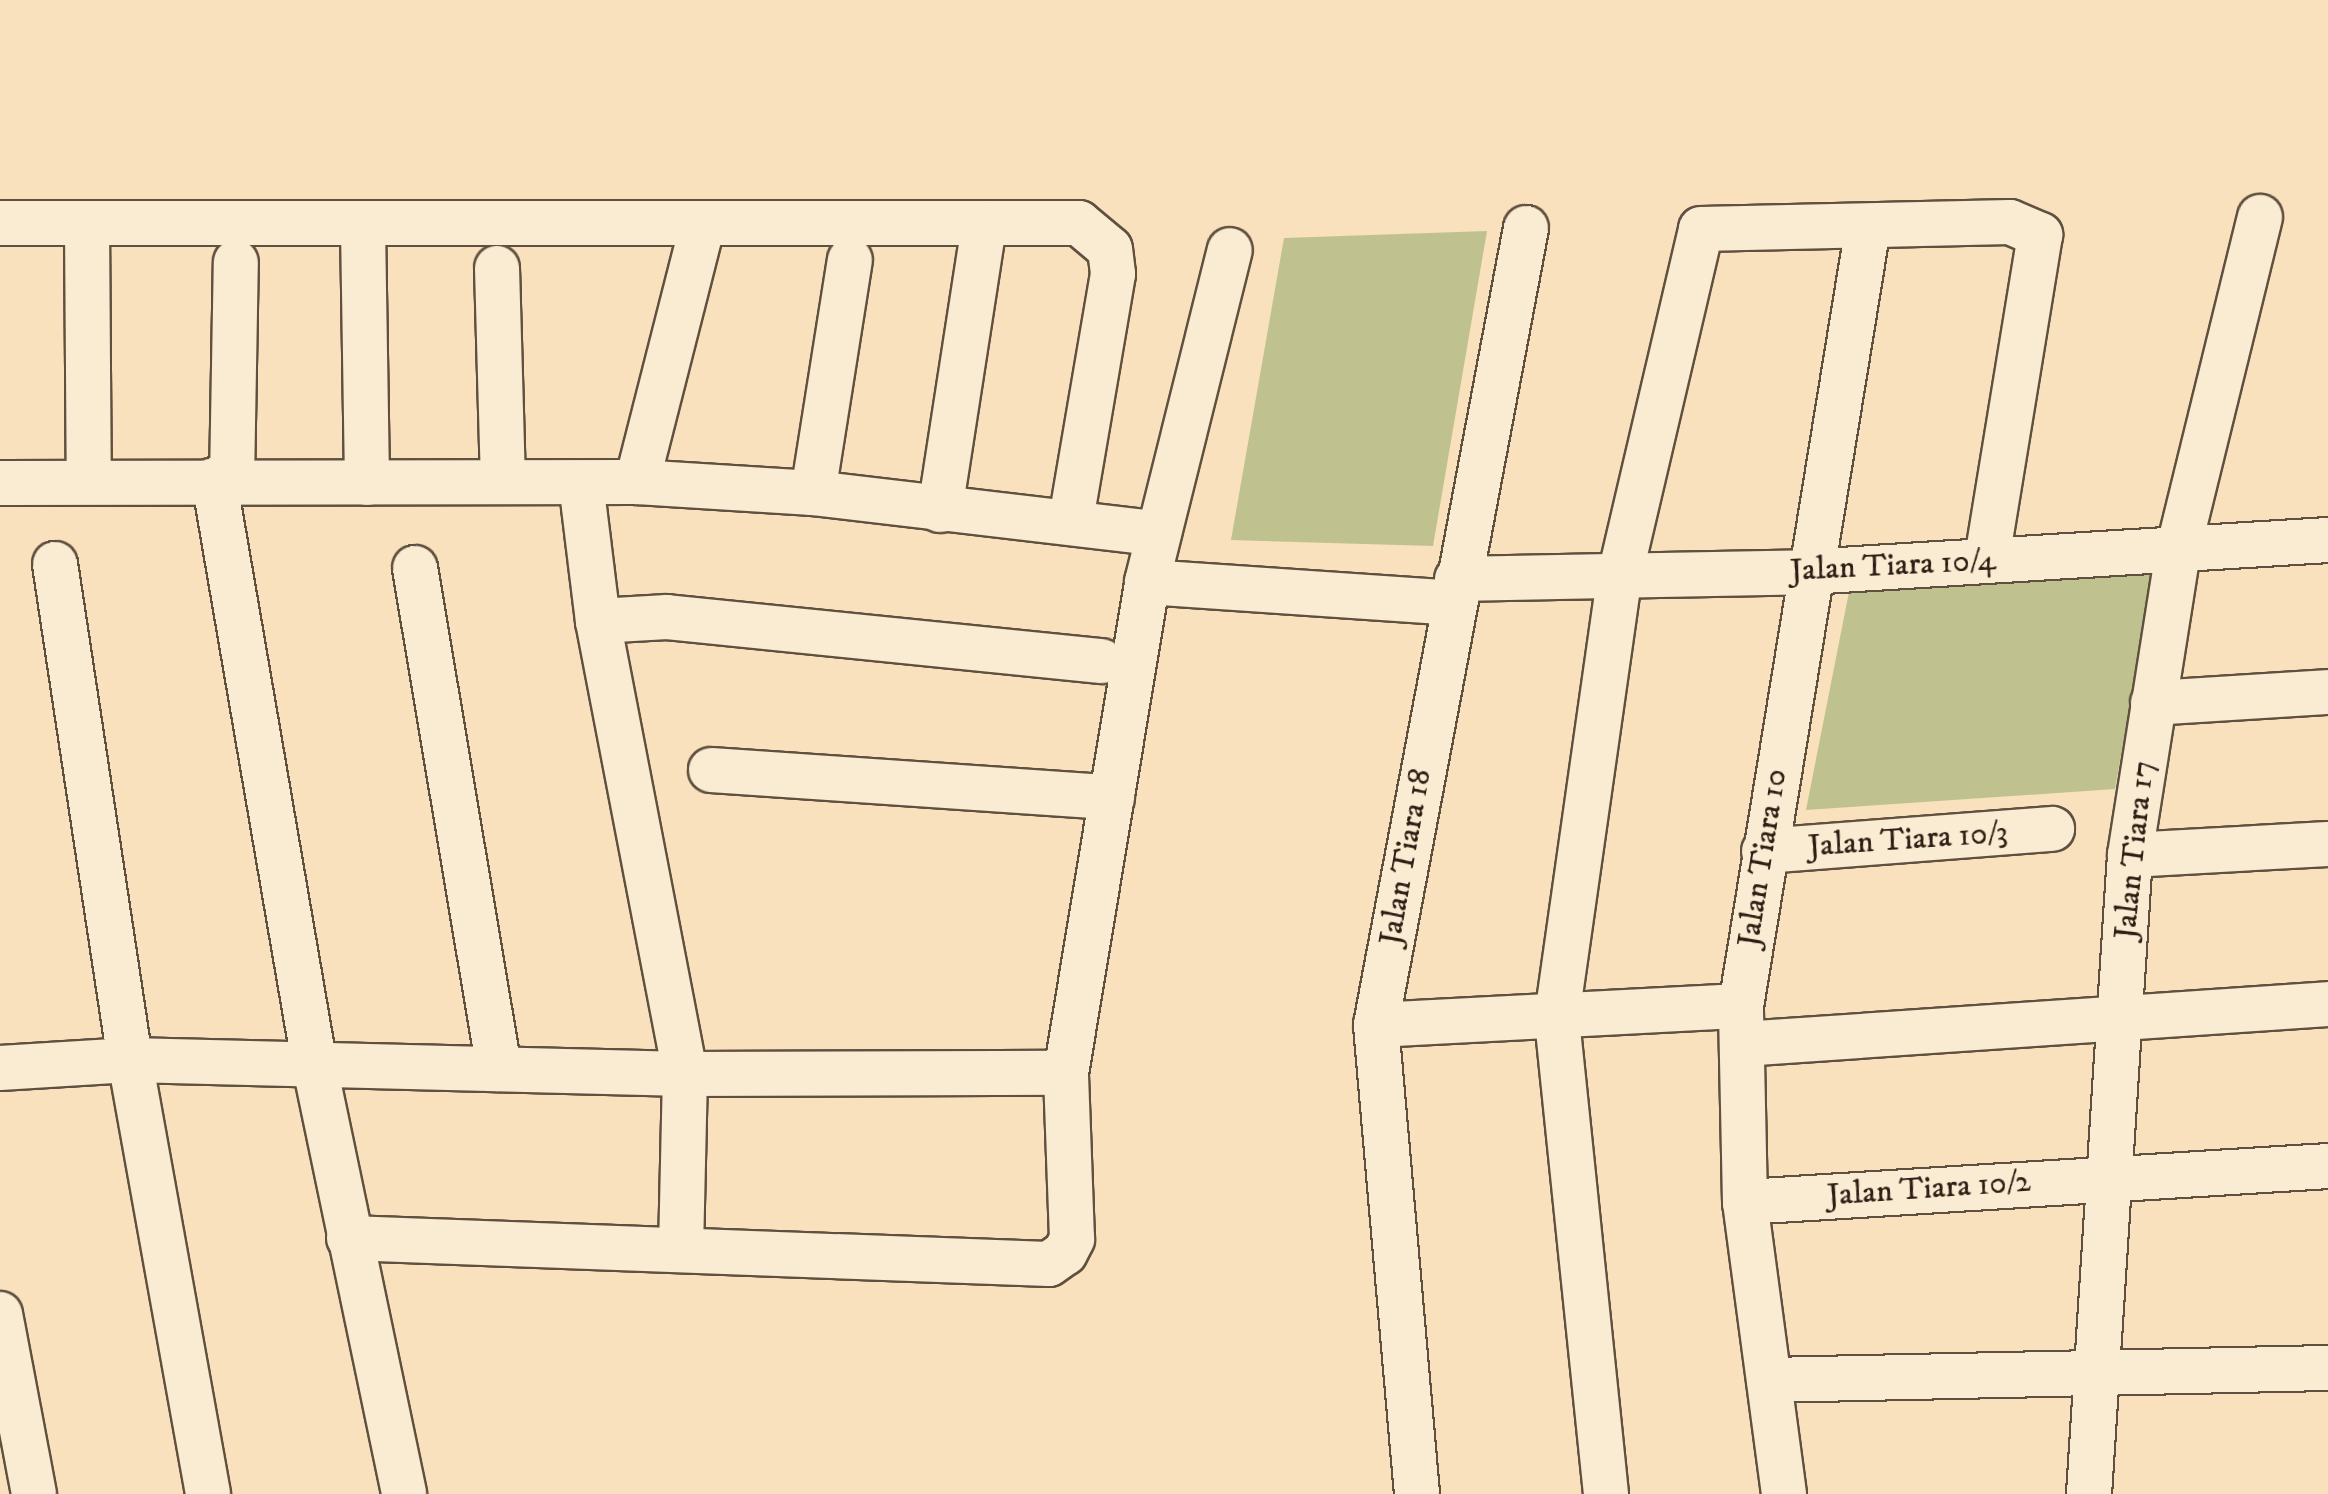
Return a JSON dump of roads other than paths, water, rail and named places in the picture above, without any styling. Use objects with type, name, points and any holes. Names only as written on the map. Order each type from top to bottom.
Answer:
[{"type":"street","name":"Jalan Tiara 17","points":[[2089,1494],[2114,1175],[2119,1017],[2130,855],[2178,551],[2260,217]]},
{"type":"street","points":[[1606,1494],[1557,1016],[1620,575],[1701,229],[2010,222],[2040,235],[1987,560]]},
{"type":"street","points":[[0,223],[702,227],[984,227],[1079,223],[1110,249],[1113,274],[1071,520]]},
{"type":"street","points":[[87,224],[89,481]]},
{"type":"street","points":[[363,226],[367,483]]},
{"type":"street","points":[[637,482],[702,227]]},
{"type":"street","points":[[940,510],[984,227]]},
{"type":"street","name":"Jalan Tiara 10","points":[[1784,1494],[1745,1202],[1741,1025],[1764,851],[1808,572],[1868,227]]},
{"type":"street","name":"Jalan Tiara 18","points":[[1417,1494],[1376,1025],[1454,591],[1526,228]]},
{"type":"street","points":[[349,1238],[681,1245],[1049,1264],[1072,1239],[1066,1073],[1156,533],[1230,250]]},
{"type":"street","points":[[813,493],[850,260]]},
{"type":"street","points":[[236,262],[223,481],[315,1067],[404,1494]]},
{"type":"street","points":[[497,268],[503,481]]},
{"type":"street","points":[[0,483],[637,482],[813,493],[940,510],[1071,520],[1156,533]]},
{"type":"street","points":[[581,483],[598,621],[685,1074],[681,1245]]},
{"type":"street","name":"Jalan Tiara 10/4","points":[[1147,582],[1454,591],[1620,575],[1808,572],[2328,540]]},
{"type":"street","points":[[55,564],[130,1060],[208,1494]]},
{"type":"street","points":[[415,568],[499,1069]]},
{"type":"street","points":[[598,621],[667,617],[1102,661]]},
{"type":"street","points":[[2153,703],[2328,692]]},
{"type":"street","points":[[711,770],[1112,797]]},
{"type":"street","name":"Jalan Tiara 10/3","points":[[1764,851],[2052,829]]},
{"type":"street","points":[[2130,855],[2328,844]]},
{"type":"street","points":[[1376,1025],[1557,1016],[1741,1025],[2119,1017],[2328,1004]]},
{"type":"street","points":[[0,1068],[130,1060],[685,1074],[1066,1073]]},
{"type":"street","name":"Jalan Tiara 10/2","points":[[1745,1202],[2114,1175],[2328,1166]]},
{"type":"street","points":[[0,1314],[34,1494]]},
{"type":"street","points":[[1769,1380],[2328,1368]]}]
